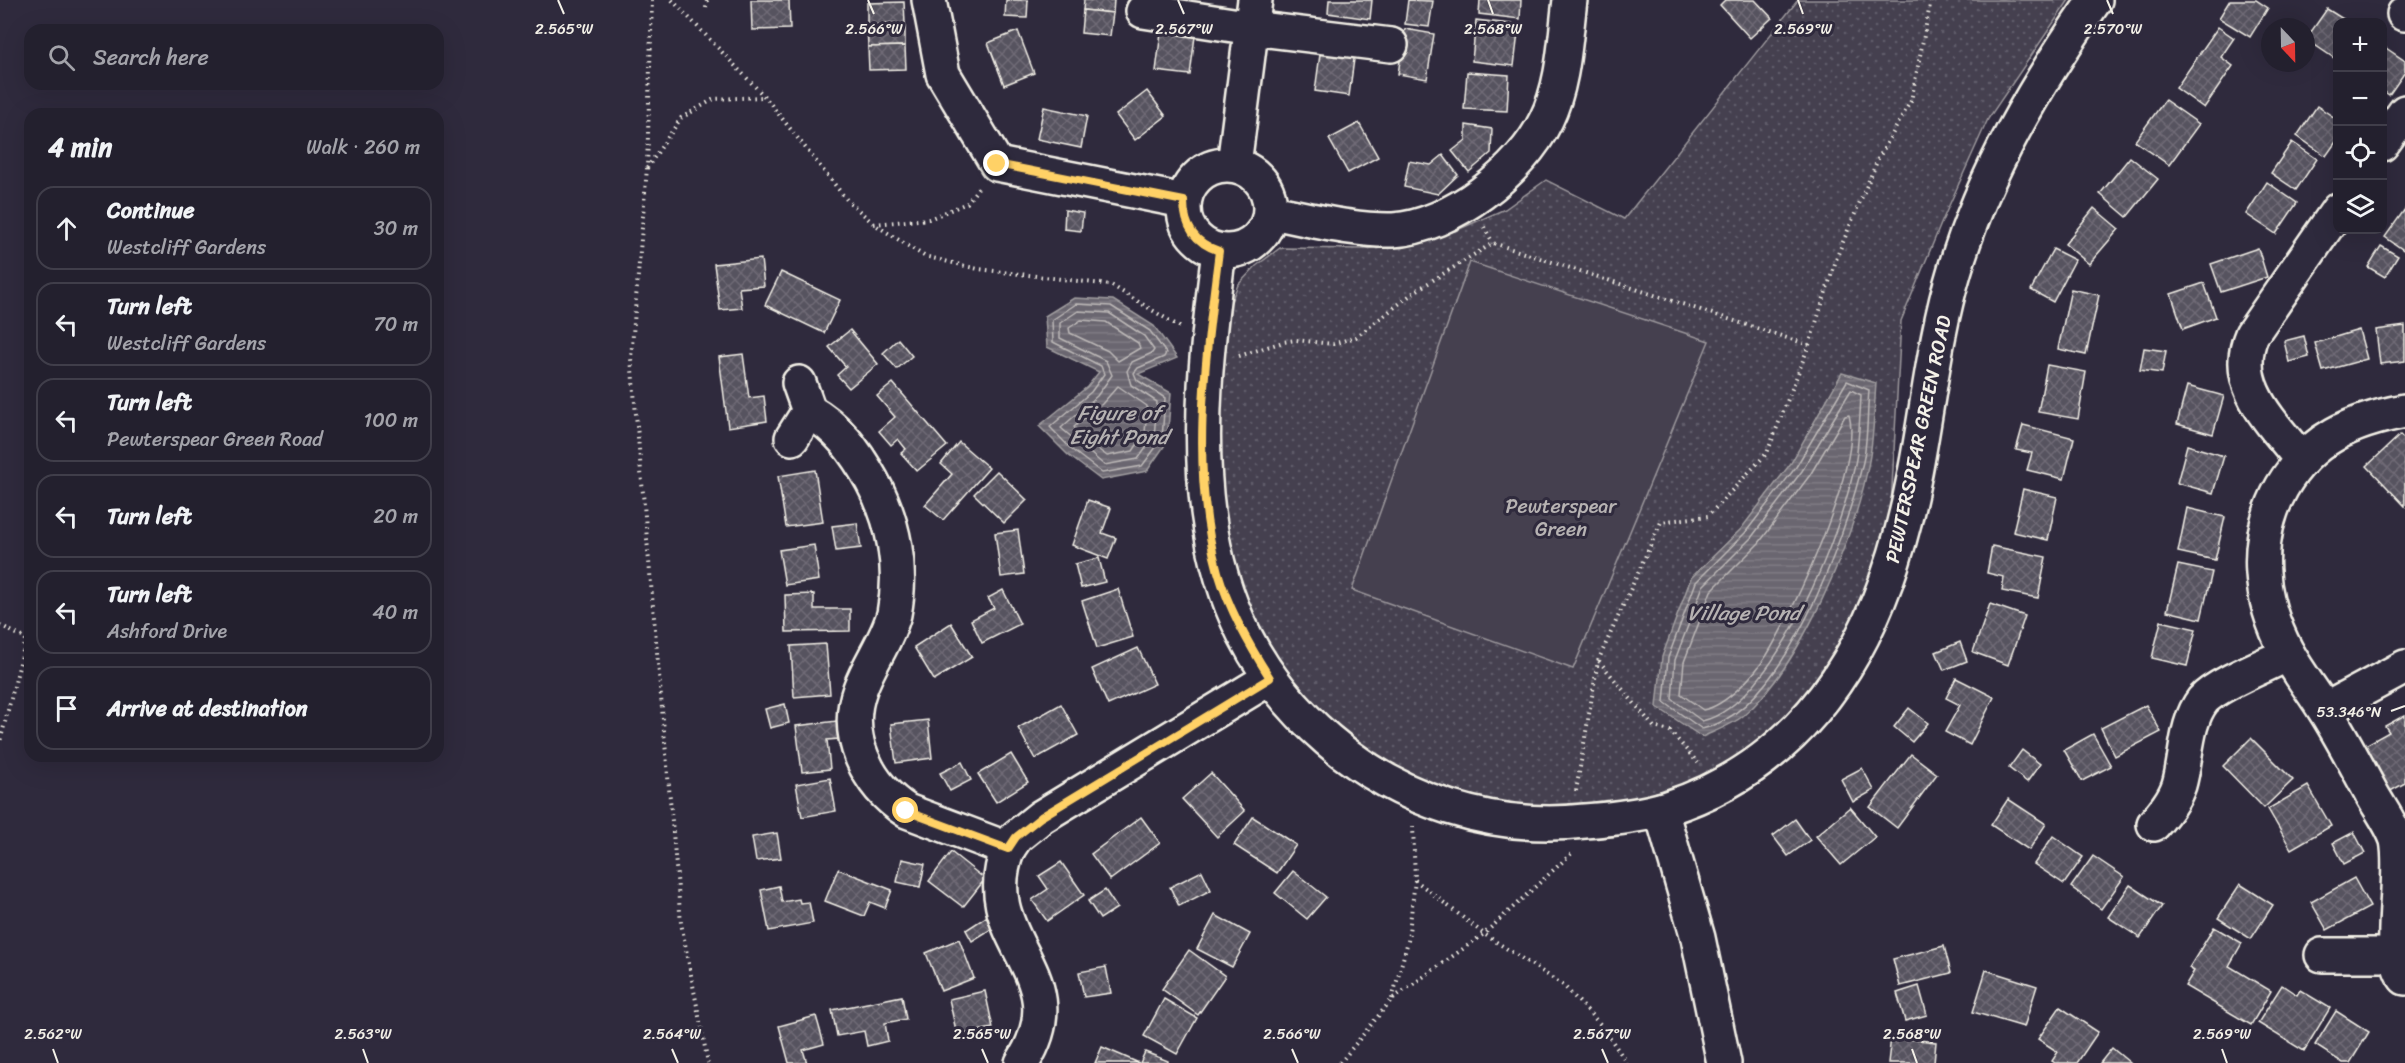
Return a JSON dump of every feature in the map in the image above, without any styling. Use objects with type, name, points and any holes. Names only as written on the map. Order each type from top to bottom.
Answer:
[{"type":"street","points":[[929,0],[942,74],[997,164],[1184,201]]},
{"type":"street","points":[[1271,212],[1371,230],[1395,230],[1421,225],[1470,203],[1532,145],[1547,119],[1561,70],[1570,0]]},
{"type":"street","name":"PEWTERSPEAR GREEN ROAD","points":[[1219,251],[1211,316],[1205,405],[1205,498],[1218,572],[1242,629],[1270,678],[1305,719],[1352,760],[1379,777],[1433,802],[1490,818],[1544,823],[1617,818],[1661,810],[1715,787],[1765,756],[1790,735],[1840,678],[1862,641],[1883,593],[1906,515],[1938,332],[1955,268],[1973,217],[2017,121],[2065,43],[2095,0]]},
{"type":"street","points":[[1143,11],[1254,14],[1391,45]]},
{"type":"street","points":[[1234,165],[1254,14]]},
{"type":"street","points":[[2387,137],[2405,112]]},
{"type":"street","points":[[1234,165],[1248,169],[1259,178],[1267,190],[1271,212],[1267,226],[1259,238],[1247,247],[1234,251],[1219,251],[1207,247],[1196,238],[1186,221],[1184,201],[1191,184],[1199,175],[1210,168],[1234,165]]},
{"type":"street","points":[[2302,460],[2251,390],[2244,362],[2252,334],[2333,216]]},
{"type":"street","points":[[800,411],[837,430],[857,456],[883,503],[894,540],[897,578],[893,614],[856,701],[855,728],[866,768],[882,791],[906,811],[1008,849]]},
{"type":"street","points":[[2322,955],[2401,967],[2404,877],[2401,837],[2325,710],[2288,654],[2278,634],[2265,594],[2263,539],[2273,506],[2290,475],[2302,460],[2328,438],[2357,422],[2405,411]]},
{"type":"street","points":[[2154,826],[2179,786],[2191,726],[2196,710],[2204,699],[2215,690],[2288,654]]},
{"type":"street","points":[[2325,710],[2405,667]]},
{"type":"street","points":[[1022,1063],[1038,1033],[1041,1002],[1034,974],[1017,946],[1004,914],[1000,880],[1008,849],[1022,832],[1041,817],[1270,678]]},
{"type":"street","points":[[1661,810],[1698,938],[1724,1063]]},
{"type":"path","points":[[652,0],[647,168],[631,358],[681,923],[708,1063]]},
{"type":"path","points":[[672,0],[765,97],[847,200],[874,224],[924,256],[978,269],[1111,285],[1183,329]]},
{"type":"path","points":[[706,8],[707,0]]},
{"type":"path","points":[[1574,801],[1598,661],[1661,522],[1708,516],[1767,453],[1809,345],[1838,254],[1878,159],[1911,100],[1931,0]]},
{"type":"path","points":[[647,168],[681,118],[714,99],[765,97]]},
{"type":"path","points":[[874,224],[929,219],[968,203],[997,164]]},
{"type":"path","points":[[1233,357],[1247,356],[1283,342],[1296,340],[1333,344],[1356,338],[1418,290],[1493,243],[1809,345]]},
{"type":"path","points":[[0,625],[24,638]]},
{"type":"path","points":[[0,742],[24,647]]},
{"type":"path","points":[[1598,661],[1654,727],[1671,731],[1703,768]]},
{"type":"path","points":[[1392,999],[1408,941],[1415,880],[1413,822]]},
{"type":"path","points":[[1340,1063],[1392,999],[1484,934],[1574,850]]},
{"type":"path","points":[[1415,880],[1484,934],[1563,985],[1601,1025],[1627,1063]]},
{"type":"green space","name":"Pewterspear Green","points":[[1798,0],[2069,0],[1988,119],[1901,321],[1891,506],[1876,602],[1855,644],[1740,769],[1563,827],[1355,772],[1218,572],[1208,356],[1238,285],[1256,266],[1280,248],[1367,249],[1455,231],[1505,209],[1546,180],[1624,219]]},
{"type":"green space","points":[[1470,262],[1709,341],[1573,669],[1352,590]]},
{"type":"water","name":"Figure of Eight Pond","points":[[1074,298],[1113,300],[1154,326],[1177,358],[1138,374],[1171,393],[1167,442],[1147,471],[1101,480],[1068,455],[1039,426],[1087,387],[1099,372],[1047,347],[1045,316]]},
{"type":"water","name":"Village Pond","points":[[1842,373],[1876,383],[1869,461],[1852,525],[1839,561],[1805,634],[1764,695],[1739,719],[1702,737],[1657,707],[1662,657],[1691,578],[1741,529],[1791,463]]},
{"type":"building","points":[[751,0],[789,0],[790,29],[752,30]]},
{"type":"building","points":[[1006,0],[1028,0],[1027,18],[1005,17]]},
{"type":"building","points":[[1084,0],[1114,0],[1113,13],[1083,10]]},
{"type":"building","points":[[1329,0],[1372,0],[1370,19],[1328,13]]},
{"type":"building","points":[[1408,0],[1433,1],[1429,27],[1405,24]]},
{"type":"building","points":[[1480,0],[1521,0],[1520,19],[1479,14]]},
{"type":"building","points":[[1725,0],[1755,0],[1772,18],[1750,38],[1720,5]]},
{"type":"building","points":[[2230,0],[2256,0],[2268,8],[2250,37],[2219,18]]},
{"type":"building","points":[[904,2],[905,24],[867,25],[867,3]]},
{"type":"building","points":[[2327,9],[2342,18],[2333,18],[2333,57],[2315,45],[2315,26]]},
{"type":"building","points":[[1083,10],[1113,13],[1110,36],[1081,33]]},
{"type":"building","points":[[1476,20],[1519,25],[1514,66],[1472,61]]},
{"type":"building","points":[[905,24],[905,46],[868,47],[867,25]]},
{"type":"building","points":[[2218,27],[2234,38],[2221,57],[2233,66],[2204,108],[2176,88]]},
{"type":"building","points":[[1405,29],[1434,34],[1427,79],[1398,74]]},
{"type":"building","points":[[1018,31],[1034,73],[1004,85],[988,43]]},
{"type":"building","points":[[1161,32],[1195,36],[1190,75],[1156,71]]},
{"type":"building","points":[[905,46],[906,69],[869,70],[868,47]]},
{"type":"building","points":[[1321,47],[1355,52],[1349,96],[1315,91]]},
{"type":"building","points":[[2387,49],[2405,61],[2405,72],[2389,95],[2387,94]]},
{"type":"building","points":[[1467,72],[1509,75],[1507,111],[1464,109]]},
{"type":"building","points":[[1147,91],[1166,116],[1135,140],[1116,115]]},
{"type":"building","points":[[2165,100],[2199,124],[2169,165],[2135,141]]},
{"type":"building","points":[[2317,106],[2333,117],[2333,146],[2326,156],[2297,136]]},
{"type":"building","points":[[1044,107],[1087,116],[1081,148],[1037,139]]},
{"type":"building","points":[[1359,123],[1378,157],[1348,173],[1329,139]]},
{"type":"building","points":[[1466,125],[1492,129],[1491,153],[1469,172],[1452,151],[1466,140]]},
{"type":"building","points":[[2292,142],[2317,159],[2296,190],[2271,173]]},
{"type":"building","points":[[1443,155],[1458,175],[1438,194],[1404,187],[1409,161],[1431,165]]},
{"type":"building","points":[[2130,157],[2158,179],[2127,217],[2100,194]]},
{"type":"building","points":[[2267,182],[2297,203],[2276,234],[2246,214]]},
{"type":"building","points":[[2094,208],[2119,229],[2089,264],[2065,244]]},
{"type":"building","points":[[2405,209],[2405,251],[2385,237]]},
{"type":"building","points":[[1065,210],[1083,213],[1081,231],[1064,229]]},
{"type":"building","points":[[2381,246],[2398,256],[2385,277],[2368,267]]},
{"type":"building","points":[[2258,248],[2267,277],[2221,292],[2211,264]]},
{"type":"building","points":[[2053,249],[2075,260],[2053,302],[2031,290]]},
{"type":"building","points":[[761,259],[764,286],[739,288],[742,308],[720,310],[714,264]]},
{"type":"building","points":[[781,272],[840,300],[824,333],[765,305]]},
{"type":"building","points":[[2204,283],[2216,317],[2183,329],[2171,294]]},
{"type":"building","points":[[2071,289],[2099,295],[2086,355],[2058,349]]},
{"type":"building","points":[[2405,326],[2405,361],[2380,364],[2376,330]]},
{"type":"building","points":[[850,330],[878,364],[849,388],[837,375],[846,367],[829,347]]},
{"type":"building","points":[[2359,330],[2367,359],[2323,371],[2315,343]]},
{"type":"building","points":[[2304,336],[2309,357],[2289,362],[2284,341]]},
{"type":"building","points":[[898,339],[912,356],[897,369],[883,353]]},
{"type":"building","points":[[2144,348],[2166,351],[2162,373],[2140,370]]},
{"type":"building","points":[[743,354],[749,398],[764,396],[767,421],[728,427],[719,357]]},
{"type":"building","points":[[2047,365],[2086,372],[2078,419],[2038,412]]},
{"type":"building","points":[[893,383],[947,446],[917,471],[901,453],[906,449],[898,439],[891,445],[879,431],[895,417],[877,396]]},
{"type":"building","points":[[2187,386],[2224,396],[2213,434],[2177,424]]},
{"type":"building","points":[[2023,425],[2074,438],[2064,479],[2027,470],[2032,453],[2016,450]]},
{"type":"building","points":[[2400,435],[2405,440],[2405,506],[2367,466]]},
{"type":"building","points":[[959,442],[989,468],[943,520],[925,505],[952,474],[941,464]]},
{"type":"building","points":[[2187,445],[2224,456],[2213,493],[2177,483]]},
{"type":"building","points":[[815,470],[823,522],[786,527],[778,476]]},
{"type":"building","points":[[997,471],[1027,500],[1004,523],[974,494]]},
{"type":"building","points":[[2023,489],[2057,497],[2048,540],[2013,532]]},
{"type":"building","points":[[1088,500],[1111,508],[1102,533],[1116,538],[1108,559],[1072,545]]},
{"type":"building","points":[[2187,508],[2225,517],[2215,560],[2178,552]]},
{"type":"building","points":[[857,523],[861,548],[836,551],[832,526]]},
{"type":"building","points":[[1018,530],[1024,574],[1001,577],[995,533]]},
{"type":"building","points":[[814,545],[819,580],[785,585],[779,550]]},
{"type":"building","points":[[1992,546],[2046,557],[2038,598],[2002,591],[2004,577],[1987,573]]},
{"type":"building","points":[[1099,558],[1105,582],[1081,588],[1075,564]]},
{"type":"building","points":[[2178,565],[2212,572],[2201,619],[2167,611]]},
{"type":"building","points":[[1118,589],[1133,637],[1097,648],[1082,601]]},
{"type":"building","points":[[1003,590],[1020,624],[982,643],[971,620],[994,608],[988,598]]},
{"type":"building","points":[[814,594],[814,609],[850,609],[850,631],[786,632],[785,595]]},
{"type":"building","points":[[1990,604],[2025,616],[2008,665],[1973,652]]},
{"type":"building","points":[[2161,621],[2196,629],[2187,666],[2152,658]]},
{"type":"building","points":[[951,623],[972,657],[934,680],[914,647]]},
{"type":"building","points":[[1960,642],[1967,661],[1944,670],[1936,652]]},
{"type":"building","points":[[826,644],[830,694],[794,697],[791,646]]},
{"type":"building","points":[[1138,648],[1155,684],[1108,705],[1092,669]]},
{"type":"building","points":[[1956,678],[1994,697],[1970,745],[1945,732],[1960,705],[1946,698]]},
{"type":"building","points":[[785,704],[789,723],[770,728],[765,709]]},
{"type":"building","points":[[1061,704],[1078,735],[1035,759],[1018,728]]},
{"type":"building","points":[[2146,705],[2161,732],[2115,756],[2101,728]]},
{"type":"building","points":[[1909,708],[1928,723],[1912,742],[1894,727]]},
{"type":"building","points":[[2405,715],[2405,783],[2385,794],[2360,748],[2389,732],[2385,726]]},
{"type":"building","points":[[928,720],[932,758],[896,763],[891,724]]},
{"type":"building","points":[[837,721],[839,739],[827,740],[830,769],[802,772],[796,726]]},
{"type":"building","points":[[2093,734],[2111,766],[2082,781],[2064,750]]},
{"type":"building","points":[[2251,738],[2293,780],[2264,808],[2223,766]]},
{"type":"building","points":[[2022,750],[2040,764],[2027,782],[2009,768]]},
{"type":"building","points":[[1011,754],[1028,782],[996,802],[978,774]]},
{"type":"building","points":[[1911,754],[1937,774],[1897,828],[1870,807]]},
{"type":"building","points":[[962,762],[971,780],[950,791],[940,773]]},
{"type":"building","points":[[1862,768],[1874,790],[1853,802],[1841,779]]},
{"type":"building","points":[[1211,773],[1245,811],[1217,837],[1182,799]]},
{"type":"building","points":[[830,778],[836,811],[802,817],[796,784]]},
{"type":"building","points":[[2308,786],[2331,826],[2291,849],[2268,809]]},
{"type":"building","points":[[2008,799],[2046,824],[2029,850],[1991,825]]},
{"type":"building","points":[[1850,807],[1875,837],[1841,865],[1816,836]]},
{"type":"building","points":[[1141,817],[1160,843],[1110,880],[1091,854]]},
{"type":"building","points":[[1253,817],[1296,845],[1277,873],[1234,845]]},
{"type":"building","points":[[1795,819],[1810,840],[1788,856],[1773,836]]},
{"type":"building","points":[[2354,832],[2365,853],[2344,864],[2333,843]]},
{"type":"building","points":[[777,833],[781,858],[756,861],[752,837]]},
{"type":"building","points":[[2053,836],[2083,857],[2064,884],[2034,864]]},
{"type":"building","points":[[951,852],[985,879],[963,907],[929,881]]},
{"type":"building","points":[[2093,856],[2124,877],[2101,909],[2071,887]]},
{"type":"building","points":[[902,859],[925,864],[920,887],[897,882]]},
{"type":"building","points":[[1061,862],[1084,895],[1047,921],[1032,900],[1048,889],[1039,876]]},
{"type":"building","points":[[838,869],[892,890],[885,908],[870,902],[864,916],[825,901]]},
{"type":"building","points":[[1202,871],[1211,890],[1179,906],[1170,887]]},
{"type":"building","points":[[1293,871],[1326,897],[1307,919],[1275,893]]},
{"type":"building","points":[[2354,878],[2370,907],[2327,930],[2311,902]]},
{"type":"building","points":[[2240,884],[2273,905],[2251,939],[2218,918]]},
{"type":"building","points":[[2130,885],[2162,906],[2140,938],[2108,917]]},
{"type":"building","points":[[779,886],[782,902],[799,899],[800,903],[809,902],[813,923],[769,931],[761,890]]},
{"type":"building","points":[[1105,890],[1117,908],[1100,919],[1088,901]]},
{"type":"building","points":[[1215,915],[1250,934],[1232,967],[1197,949]]},
{"type":"building","points":[[986,917],[993,928],[972,941],[966,930]]},
{"type":"building","points":[[2214,927],[2242,943],[2229,966],[2271,991],[2251,1025],[2185,986],[2194,971],[2189,968]]},
{"type":"building","points":[[959,939],[974,978],[941,991],[926,953]]},
{"type":"building","points":[[1944,946],[1951,973],[1900,986],[1893,959]]},
{"type":"building","points":[[1189,950],[1225,976],[1198,1015],[1162,989]]},
{"type":"building","points":[[1106,967],[1111,993],[1084,997],[1079,972]]},
{"type":"building","points":[[1986,970],[2037,986],[2024,1027],[1973,1012]]},
{"type":"building","points":[[2282,985],[2297,995],[2300,990],[2330,1008],[2304,1051],[2258,1023]]},
{"type":"building","points":[[1919,986],[1927,1015],[1905,1021],[1897,993]]},
{"type":"building","points":[[985,991],[993,1028],[957,1035],[949,999]]},
{"type":"building","points":[[902,996],[906,1019],[885,1023],[888,1041],[867,1046],[864,1031],[837,1036],[832,1010]]},
{"type":"building","points":[[1164,999],[1197,1018],[1177,1054],[1144,1036]]},
{"type":"building","points":[[2060,1007],[2098,1032],[2077,1063],[2055,1063],[2052,1061],[2058,1052],[2038,1039]]},
{"type":"building","points":[[2336,1011],[2369,1032],[2350,1063],[2343,1063],[2315,1045]]},
{"type":"building","points":[[816,1016],[824,1044],[803,1050],[807,1063],[789,1063],[779,1026]]},
{"type":"building","points":[[1891,1037],[1936,1042],[1934,1063],[1888,1063]]},
{"type":"building","points":[[1102,1047],[1139,1063],[1095,1063]]},
{"type":"building","points":[[2112,1048],[2130,1063],[2100,1063]]},
{"type":"building","points":[[1145,1052],[1168,1061],[1168,1063],[1140,1063]]},
{"type":"route","points":[[906,811],[1008,849],[1027,826],[1270,678],[1251,648],[1218,572],[1205,498],[1203,455],[1205,405],[1211,316],[1219,251],[1207,247],[1188,227],[1184,214],[1184,201],[997,164]]}]
